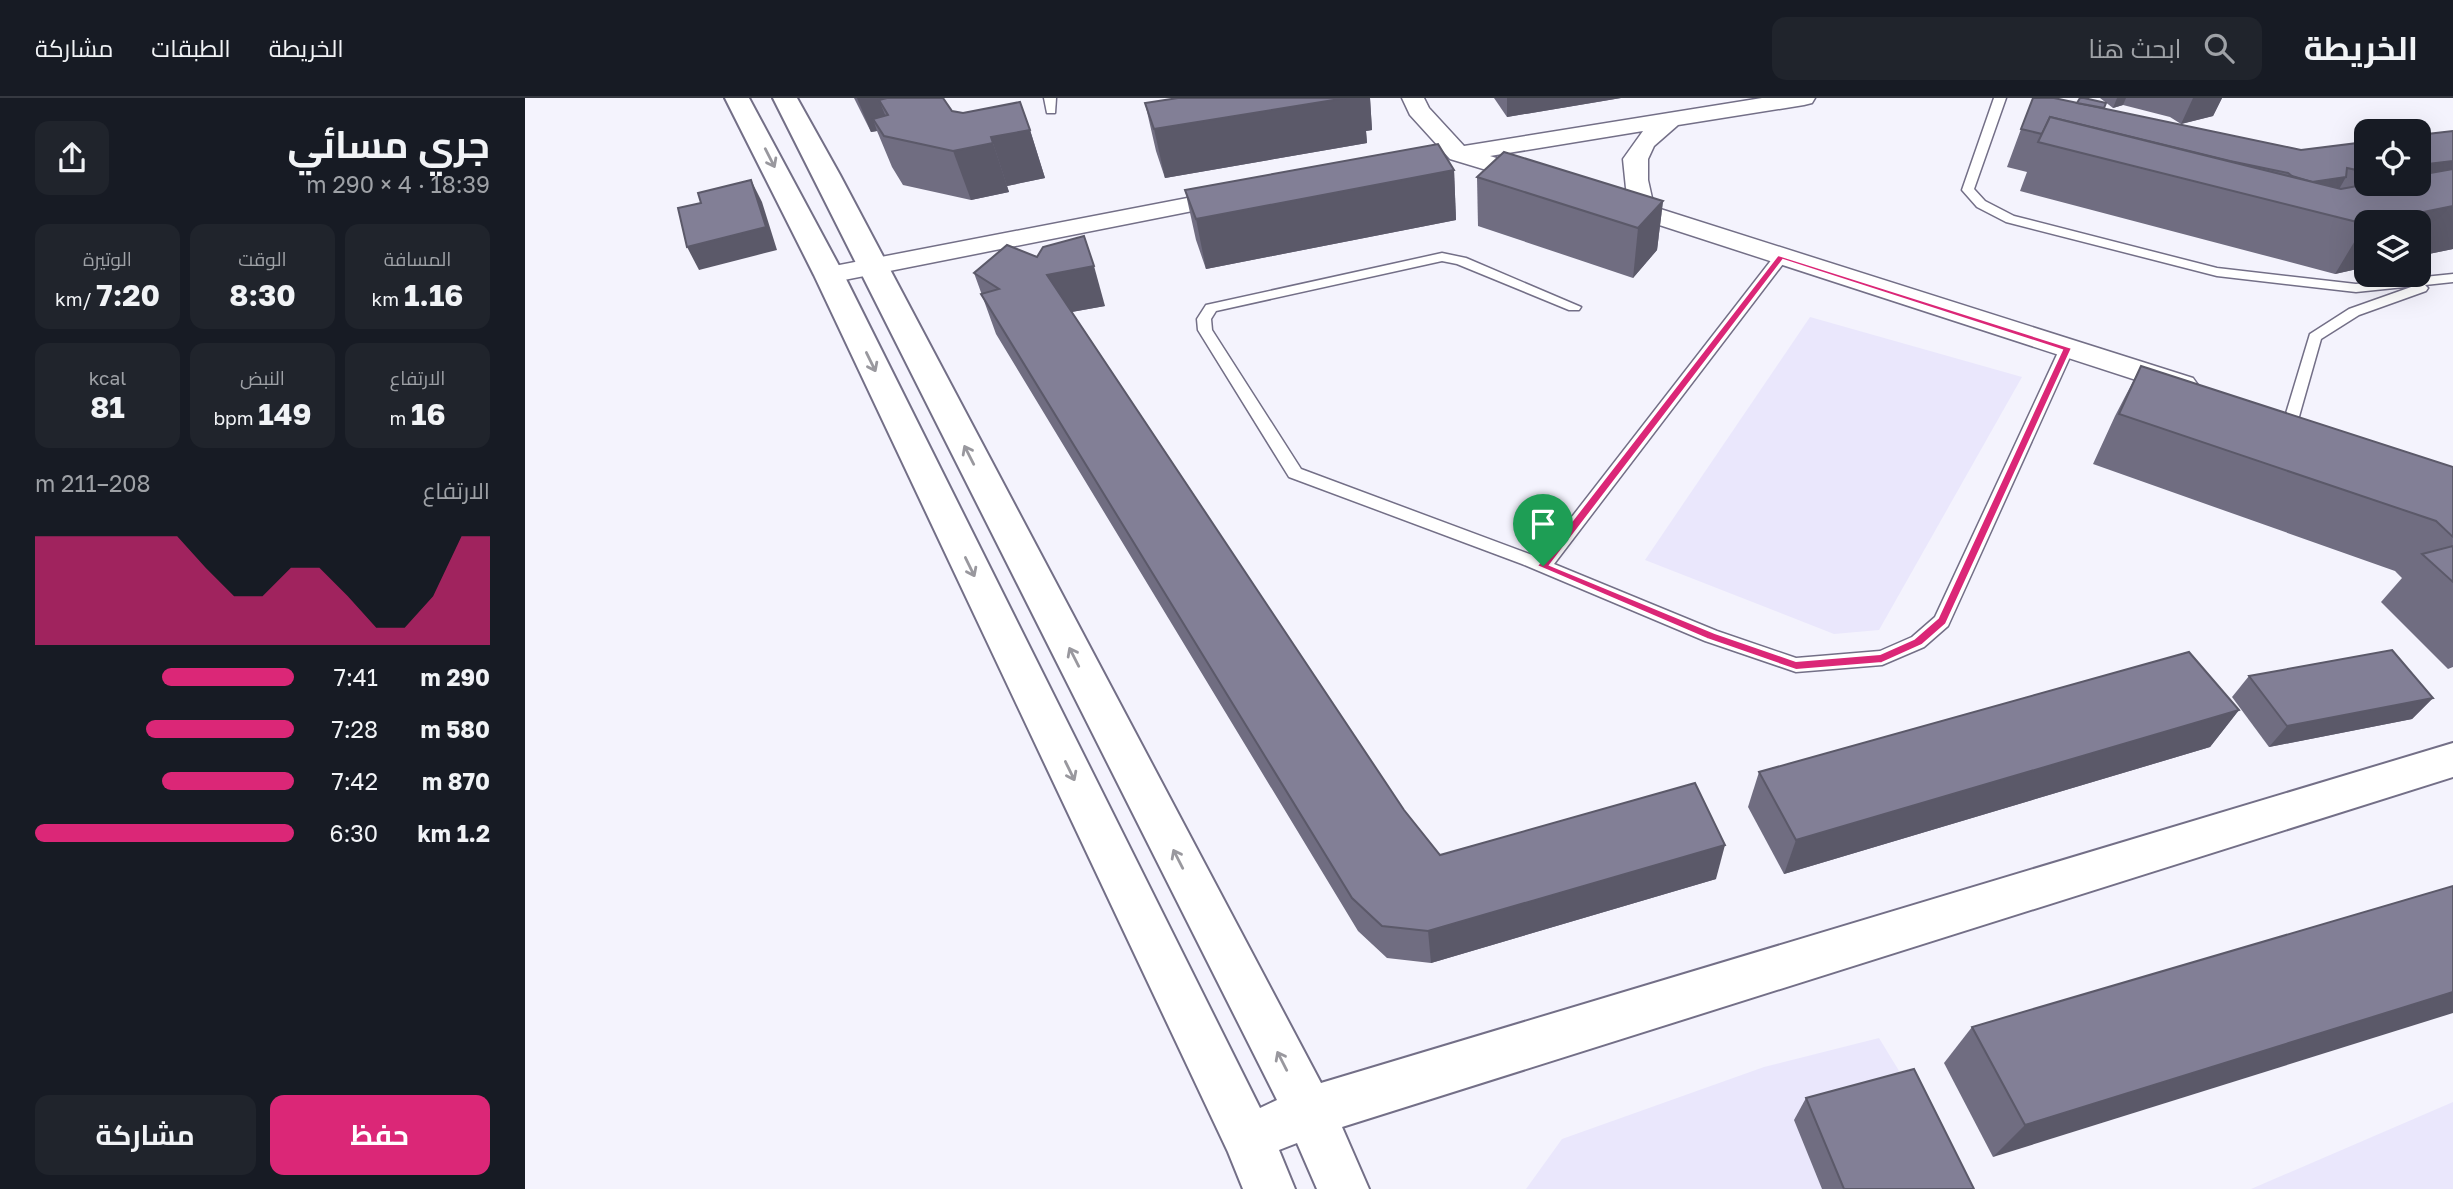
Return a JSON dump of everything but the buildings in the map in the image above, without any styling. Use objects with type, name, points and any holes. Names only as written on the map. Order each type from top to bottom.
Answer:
[{"type":"main road","points":[[737,98],[829,275],[1248,1138],[1269,1189]]},
{"type":"main road","points":[[785,98],[1309,1112],[1343,1189]]},
{"type":"main road","points":[[1248,1138],[1309,1112],[2453,760]]},
{"type":"street","points":[[1413,98],[1418,110],[1458,154],[1564,187]]},
{"type":"street","points":[[1430,159],[1670,120],[1743,103],[1804,98]]},
{"type":"street","points":[[1643,212],[1633,165],[1638,147],[1670,120]]},
{"type":"street","points":[[829,275],[1253,193]]},
{"type":"street","points":[[1590,195],[2212,394]]},
{"type":"street","points":[[2265,411],[2304,424]]},
{"type":"lane","points":[[2000,98],[1968,190],[1981,204],[2010,219],[2217,272],[2356,288],[2449,279]]},
{"type":"lane","points":[[1574,307],[1461,261],[1442,257],[1211,308],[1204,318],[1205,330],[1295,473],[1543,566],[1711,636],[1796,666],[1882,658],[1918,642],[1942,621],[2067,348]]},
{"type":"lane","points":[[1543,566],[1781,257]]},
{"type":"lane","points":[[2304,424],[2315,337],[2354,312],[2449,279]]},
{"type":"shaded area","points":[[1810,317],[2022,377],[1879,630],[1834,634],[1645,560]]},
{"type":"shaded area","points":[[1879,1038],[1971,1189],[1526,1189],[1562,1139],[1764,1067]]},
{"type":"shaded area","points":[[2453,1102],[2453,1189],[2251,1189]]},
{"type":"route","points":[[1781,257],[2067,348],[1942,621],[1918,642],[1882,658],[1796,666],[1711,636],[1543,566],[1781,257]]}]
